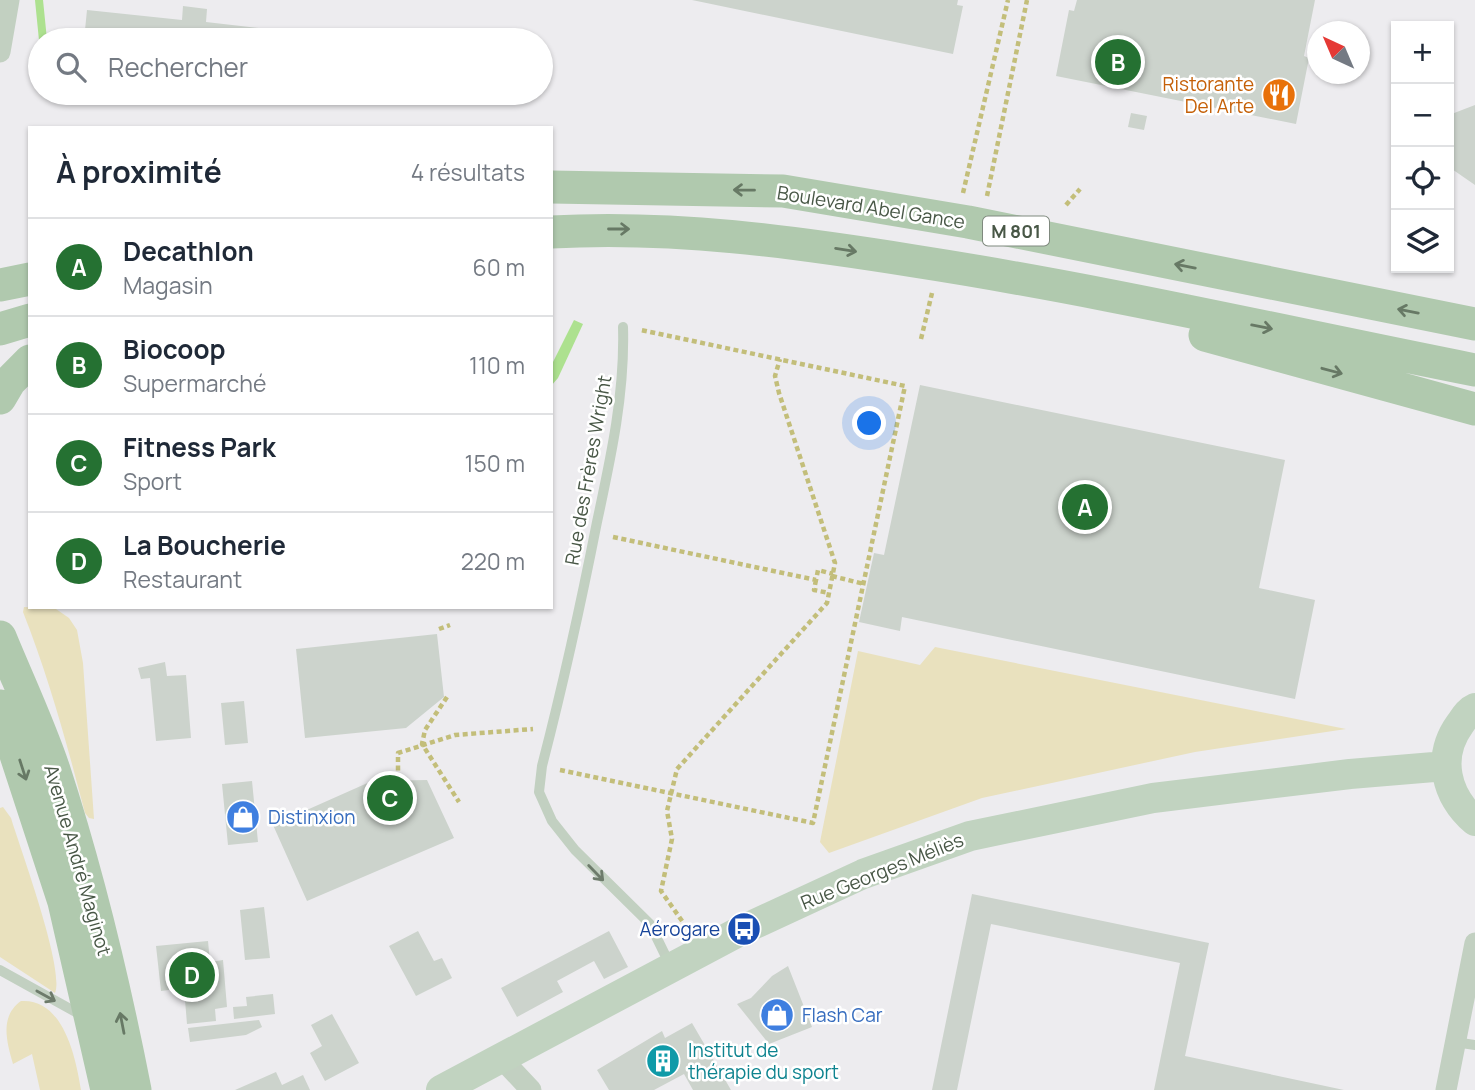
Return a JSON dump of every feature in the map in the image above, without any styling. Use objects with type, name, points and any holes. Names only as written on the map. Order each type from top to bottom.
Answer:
[{"type":"main road","name":"Boulevard Abel Gance","points":[[553,187],[783,191],[968,222],[1475,324]]},
{"type":"main road","name":"M 801","points":[[553,232],[621,228],[793,242],[1032,281],[1475,370]]},
{"type":"main road","points":[[0,285],[28,279]]},
{"type":"main road","points":[[1032,281],[1253,350],[1475,409]]},
{"type":"main road","points":[[0,330],[28,321]]},
{"type":"main road","points":[[0,398],[10,381],[28,363]]},
{"type":"main road","name":"Avenue André Maginot","points":[[0,637],[53,767],[75,839],[119,1009],[135,1090]]},
{"type":"main road","name":"Avenue André Maginot","points":[[0,706],[43,833],[93,1021],[107,1090]]},
{"type":"street","points":[[0,52],[9,0]]},
{"type":"street","points":[[1475,708],[1452,736],[1446,765],[1450,789],[1462,810],[1475,821]]},
{"type":"street","name":"Rue Georges Méliès","points":[[441,1090],[744,929],[863,874],[970,836],[1153,798],[1446,765]]},
{"type":"street","points":[[1446,1090],[1465,1044],[1475,943]]},
{"type":"street","points":[[501,1058],[531,1090]]},
{"type":"lane","name":"Rue des Frères Wright","points":[[623,327],[624,363],[617,423],[595,534],[542,766],[539,792],[552,821],[575,850],[650,924],[671,969]]},
{"type":"lane","points":[[0,970],[93,1021]]},
{"type":"path","points":[[962,201],[1008,0]]},
{"type":"path","points":[[985,204],[1027,0]]},
{"type":"path","points":[[1066,205],[1080,189]]},
{"type":"path","points":[[921,339],[933,290]]},
{"type":"path","points":[[542,766],[813,823],[905,386],[623,327]]},
{"type":"path","points":[[687,929],[661,891],[672,839],[667,811],[677,769],[827,603],[835,563],[779,393],[775,376],[780,359]]},
{"type":"path","points":[[595,534],[816,580]]},
{"type":"path","points":[[829,593],[814,590],[818,570],[864,584]]},
{"type":"path","points":[[439,629],[450,625]]},
{"type":"path","points":[[447,697],[425,730],[422,744],[459,802]]},
{"type":"path","points":[[398,779],[398,753],[422,744],[455,735],[552,727]]},
{"type":"shaded area","points":[[574,320],[583,324],[553,384],[553,362]]},
{"type":"shaded area","points":[[24,607],[56,609],[69,618],[77,630],[83,663],[94,819],[85,813],[57,711],[23,612]]},
{"type":"shaded area","points":[[935,647],[1346,729],[1195,752],[982,798],[829,853],[820,842],[858,651],[920,665]]},
{"type":"shaded area","points":[[3,807],[11,818],[48,935],[54,960],[55,993],[0,957],[0,808]]},
{"type":"shaded area","points":[[21,1001],[36,1003],[48,1009],[58,1020],[71,1047],[81,1090],[40,1090],[32,1054],[13,1064],[8,1046],[7,1021],[14,1007]]},
{"type":"building","points":[[692,0],[958,0],[957,5],[963,6],[953,54]]},
{"type":"building","points":[[1077,0],[1315,0],[1311,21],[1307,21],[1304,56],[1307,57],[1307,68],[1296,124],[1056,76],[1069,10],[1074,11]]},
{"type":"building","points":[[183,6],[207,9],[206,22],[258,28],[85,28],[87,10],[182,20]]},
{"type":"building","points":[[1475,105],[1475,185],[1454,170],[1454,113]]},
{"type":"building","points":[[1131,113],[1147,116],[1144,130],[1128,127]]},
{"type":"building","points":[[920,385],[1285,460],[1259,588],[1315,600],[1295,699],[902,617],[900,631],[859,622],[874,553],[884,555]]},
{"type":"building","points":[[437,634],[444,697],[406,728],[305,738],[296,649]]},
{"type":"building","points":[[165,662],[167,676],[186,675],[191,738],[156,741],[150,678],[141,679],[138,668]]},
{"type":"building","points":[[244,701],[248,743],[225,745],[221,703]]},
{"type":"building","points":[[427,780],[454,838],[307,901],[273,825],[372,781]]},
{"type":"building","points":[[252,781],[258,842],[228,845],[222,784]]},
{"type":"building","points":[[972,894],[1209,943],[1185,1056],[1344,1090],[1154,1090],[1180,963],[991,924],[957,1090],[932,1090]]},
{"type":"building","points":[[264,907],[270,958],[245,960],[240,910]]},
{"type":"building","points":[[418,931],[434,961],[442,958],[452,978],[416,996],[389,946]]},
{"type":"building","points":[[609,931],[628,967],[604,979],[594,961],[557,981],[563,992],[517,1017],[501,988]]},
{"type":"building","points":[[208,941],[210,962],[223,960],[227,1007],[215,1009],[216,1021],[187,1024],[184,988],[161,991],[156,946]]},
{"type":"building","name":"Flash Car","points":[[788,966],[812,1027],[769,1044],[737,1004],[751,998],[772,976]]},
{"type":"building","points":[[273,994],[275,1014],[234,1019],[233,1007],[247,1006],[246,997]]},
{"type":"building","points":[[332,1014],[359,1063],[325,1081],[310,1053],[322,1046],[311,1025]]},
{"type":"building","points":[[259,1020],[262,1027],[246,1035],[190,1042],[188,1028]]},
{"type":"building","name":"Institut de thérapie du sport","points":[[692,1023],[731,1090],[693,1090],[684,1074],[654,1090],[609,1090],[597,1070],[662,1031],[665,1038]]},
{"type":"building","points":[[276,1072],[282,1085],[303,1075],[310,1090],[235,1090]]},
{"type":"waterway","points":[[39,0],[42,28]]},
{"type":"place","name":"Biocoop","points":[[1118,62]]},
{"type":"place","name":"Ristorante Del Arte","points":[[1279,95]]},
{"type":"place","name":"Decathlon","points":[[1085,507]]},
{"type":"place","name":"Fitness Park","points":[[390,798]]},
{"type":"place","name":"Distinxion","points":[[243,817]]},
{"type":"place","name":"Aérogare","points":[[744,929]]},
{"type":"place","name":"La Boucherie","points":[[192,975]]},
{"type":"place","name":"Flash Car","points":[[777,1015]]},
{"type":"place","name":"Institut de thérapie du sport","points":[[663,1061]]}]
